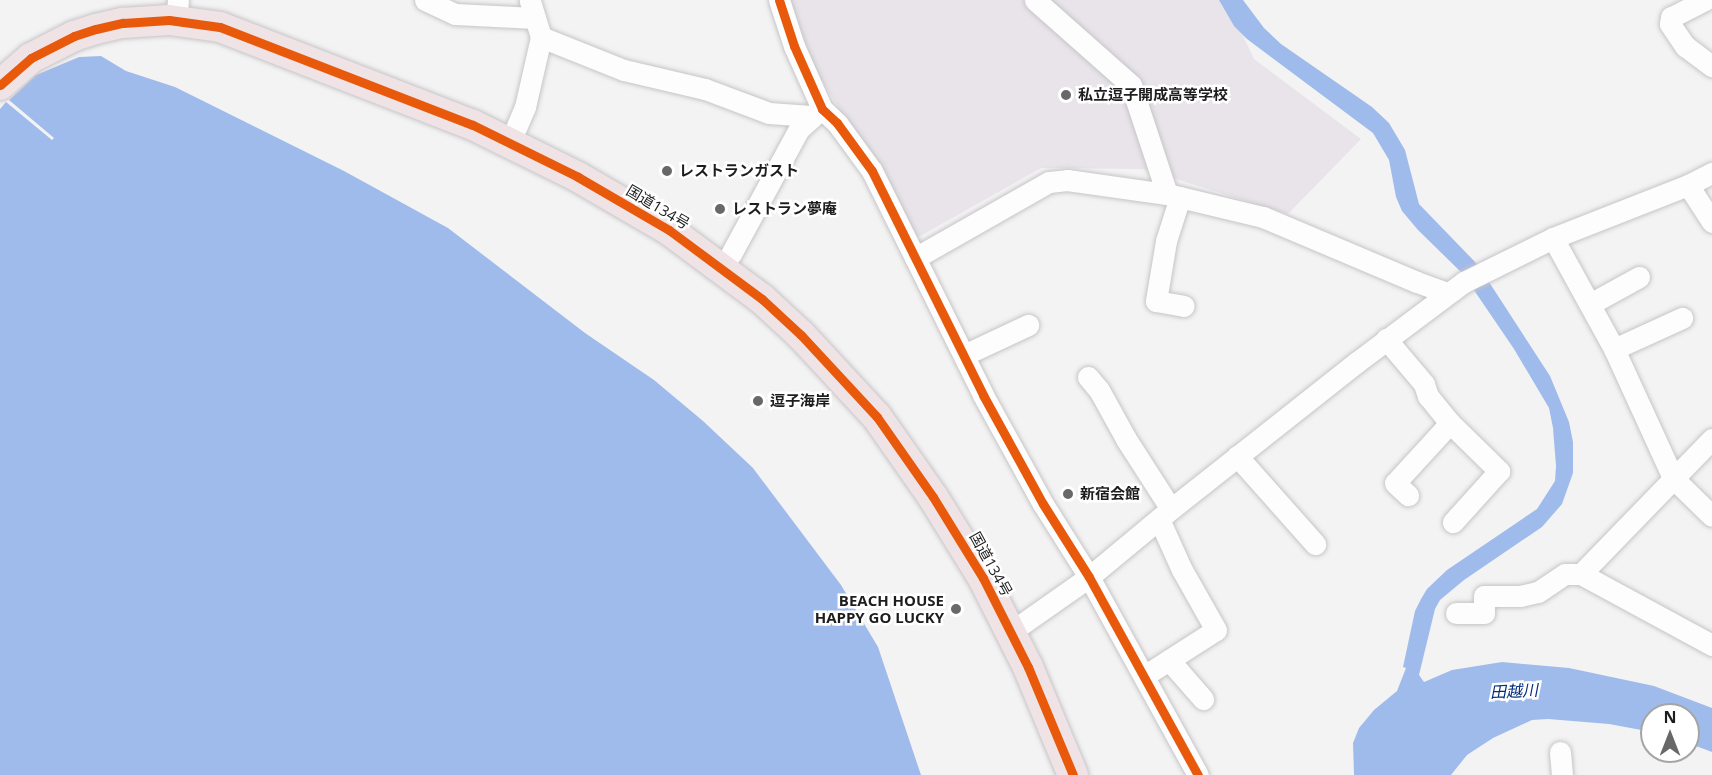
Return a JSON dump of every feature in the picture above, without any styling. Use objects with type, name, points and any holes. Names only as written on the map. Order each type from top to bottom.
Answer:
[{"type":"highway","name":"国道134号","points":[[0,85],[31,58],[74,36],[96,29],[123,23],[169,20],[220,27],[483,130],[578,177],[669,230],[716,263],[770,306],[801,335],[877,417],[933,497],[983,578],[1028,667],[1073,775]]},
{"type":"street","points":[[425,0],[455,14],[536,19],[624,70],[705,90],[769,113],[817,113],[837,123],[872,171],[983,395],[1038,494],[1089,578],[1198,775]]},
{"type":"street","points":[[779,0],[817,113]]},
{"type":"street","points":[[1035,0],[1131,85],[1173,195],[1156,301],[1184,306]]},
{"type":"street","points":[[1705,0],[1671,17],[1670,24],[1685,46],[1712,66]]},
{"type":"street","points":[[516,128],[525,107],[536,19]]},
{"type":"street","points":[[731,254],[799,129],[817,113]]},
{"type":"street","points":[[1022,624],[1089,578],[1237,456],[1456,287],[1485,270],[1553,238],[1688,186],[1712,173]]},
{"type":"street","points":[[915,258],[1048,182],[1067,180],[1173,195],[1263,217],[1417,282],[1456,287]]},
{"type":"street","points":[[1688,186],[1712,222]]},
{"type":"street","points":[[1553,238],[1614,349],[1673,478],[1712,516]]},
{"type":"street","points":[[1590,304],[1639,277]]},
{"type":"street","points":[[1614,349],[1683,316]]},
{"type":"street","points":[[964,355],[1028,325]]},
{"type":"street","points":[[1386,339],[1424,384],[1428,396],[1450,423],[1499,471],[1453,522]]},
{"type":"street","points":[[1088,377],[1100,390],[1165,514],[1182,570],[1216,630],[1144,676]]},
{"type":"street","points":[[1408,495],[1395,483],[1450,423]]},
{"type":"street","points":[[1581,574],[1712,439]]},
{"type":"street","points":[[1237,456],[1315,544]]},
{"type":"street","points":[[1456,614],[1484,614],[1484,596],[1538,592],[1565,574],[1581,574],[1712,645]]},
{"type":"street","points":[[1169,660],[1203,699]]},
{"type":"street","points":[[1560,752],[1562,775]]},
{"type":"shaded area","name":"私立逗子開成高等学校","points":[[784,0],[1226,0],[1254,59],[1361,139],[1288,214],[1144,169],[1041,168],[915,239],[815,68]]},
{"type":"water","name":"田越川","points":[[1219,0],[1243,0],[1264,28],[1281,44],[1372,107],[1389,123],[1405,150],[1419,204],[1478,265],[1550,376],[1569,422],[1573,442],[1573,473],[1562,504],[1542,527],[1464,580],[1440,600],[1435,609],[1419,675],[1424,682],[1452,670],[1502,662],[1569,668],[1654,686],[1699,703],[1640,703],[1640,730],[1609,724],[1548,719],[1532,720],[1493,738],[1467,755],[1451,775],[1354,775],[1353,743],[1359,728],[1374,710],[1397,691],[1406,668],[1403,667],[1415,611],[1421,599],[1427,589],[1447,570],[1537,509],[1555,481],[1553,428],[1549,408],[1514,349],[1463,274],[1402,211],[1396,197],[1389,160],[1373,133],[1247,39],[1234,26]]},
{"type":"water","points":[[101,56],[126,71],[175,87],[344,171],[448,228],[585,333],[654,380],[703,421],[753,468],[841,585],[878,647],[921,775],[0,775],[0,109],[6,102],[52,140],[54,138],[9,100],[36,75],[79,57]]},
{"type":"water","points":[[1700,703],[1712,708],[1712,752],[1700,748]]},
{"type":"cycle path","points":[[779,0],[794,46],[822,109],[837,123],[872,171],[983,395],[1043,504],[1089,577],[1198,775]]},
{"type":"cycle path","points":[[0,85],[31,58],[74,36],[96,29],[123,23],[169,20],[220,27],[473,125],[578,177],[669,230],[762,299],[801,335],[877,417],[933,497],[983,578],[1028,667],[1073,775]]},
{"type":"place","name":"私立逗子開成高等学校","points":[[1066,95]]},
{"type":"place","name":"レストランガスト","points":[[667,171]]},
{"type":"place","name":"レストラン夢庵","points":[[720,209]]},
{"type":"place","name":"逗子海岸","points":[[758,401]]},
{"type":"place","name":"新宿会館","points":[[1068,494]]},
{"type":"place","name":"BEACH HOUSE HAPPY GO LUCKY","points":[[956,609]]}]
